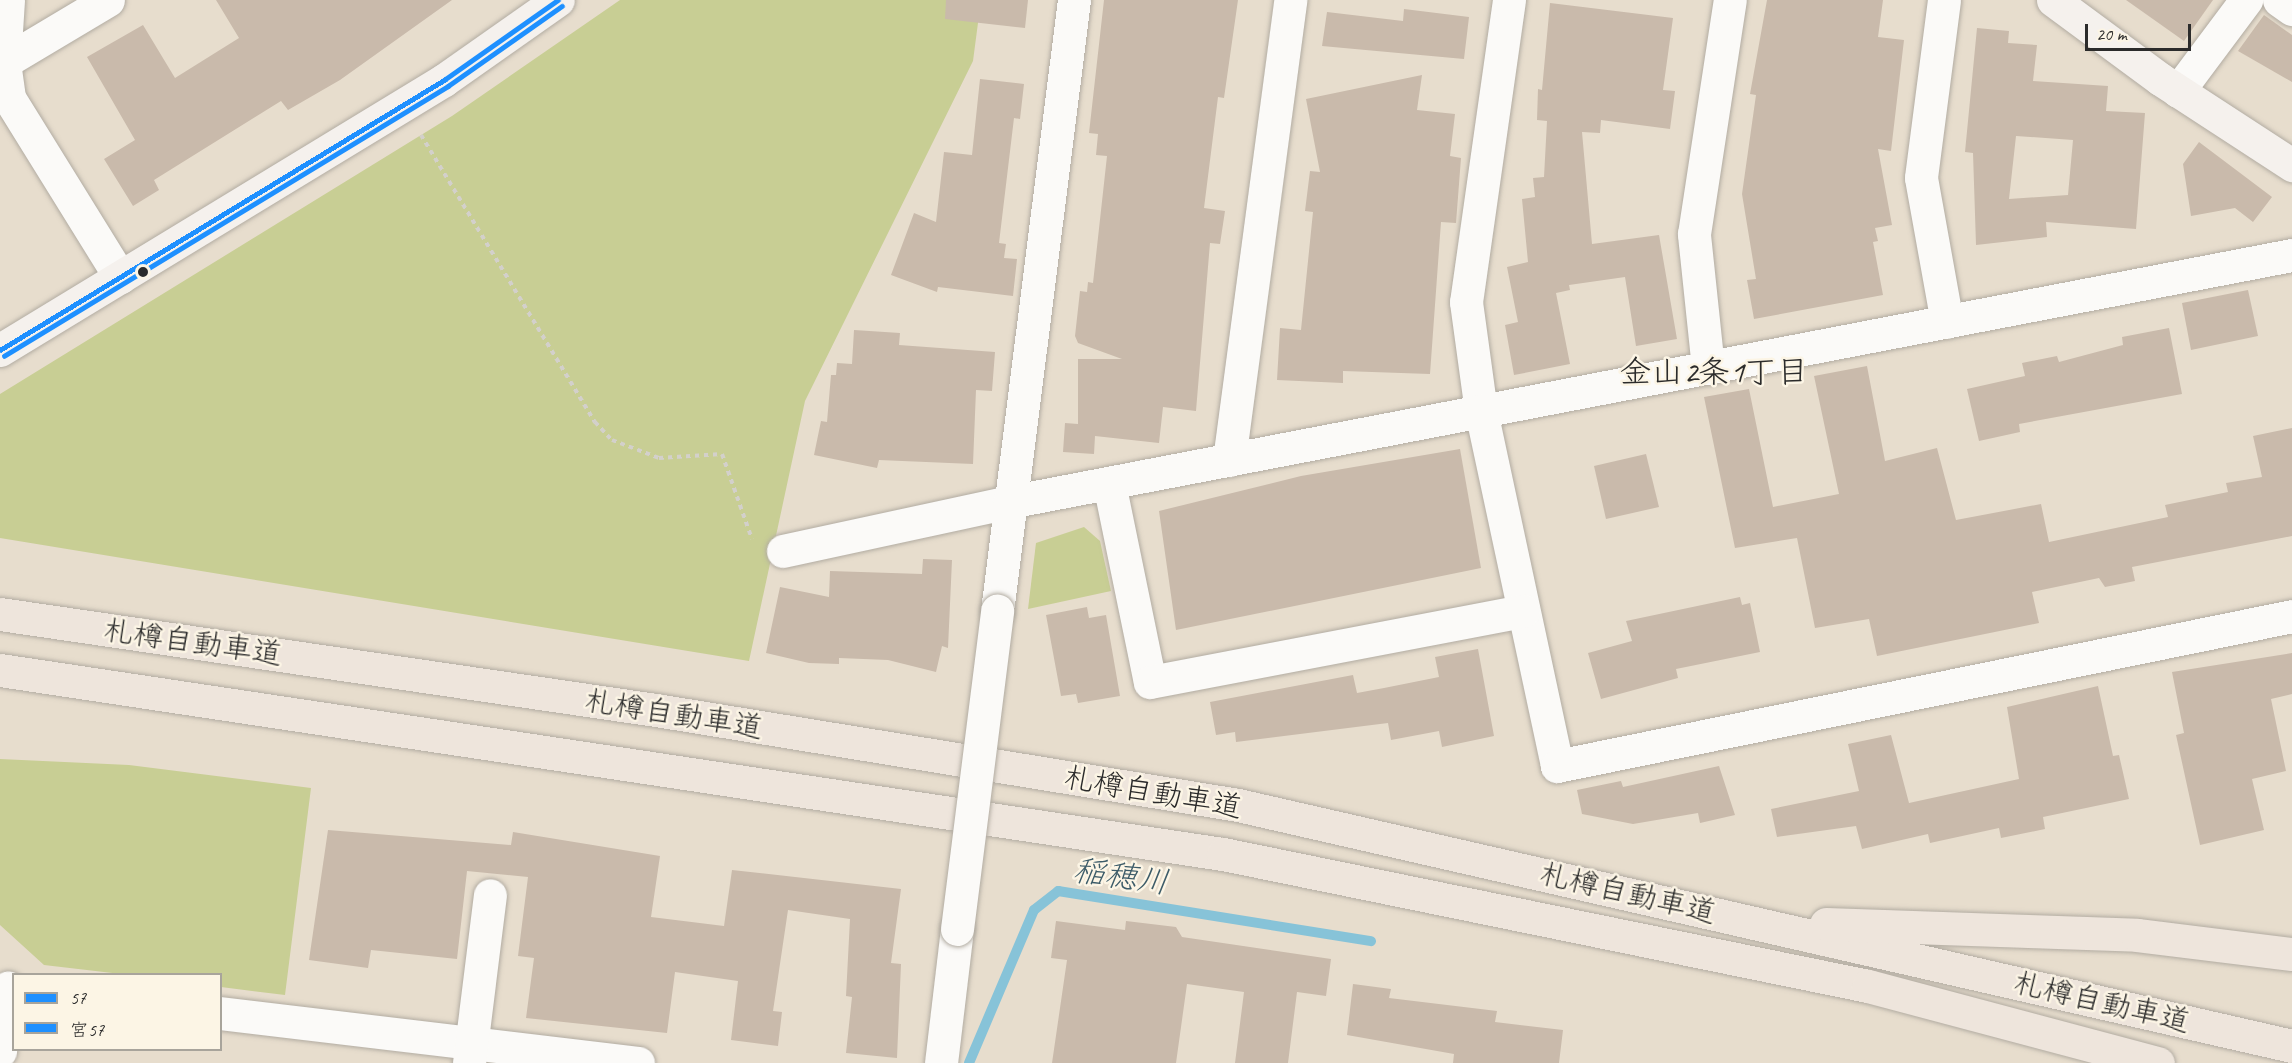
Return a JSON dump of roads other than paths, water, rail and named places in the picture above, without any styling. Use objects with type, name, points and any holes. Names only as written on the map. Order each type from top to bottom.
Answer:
[{"type":"highway","name":"札樽自動車道","points":[[0,614],[656,710],[1238,805],[2292,1046]]},
{"type":"highway","name":"札樽自動車道","points":[[0,670],[1223,855],[1868,986],[2157,1063]]},
{"type":"highway","points":[[1749,921],[2137,934],[2292,954]]},
{"type":"street","points":[[8,0],[4,62],[9,98],[120,277]]},
{"type":"street","points":[[4,62],[108,0]]},
{"type":"street","points":[[0,350],[444,81],[558,0]]},
{"type":"street","points":[[941,1063],[1009,502],[1074,0]]},
{"type":"street","points":[[1228,460],[1290,0]]},
{"type":"street","points":[[1509,0],[1466,302],[1481,411],[1557,766],[2292,616]]},
{"type":"street","points":[[1708,368],[1694,234],[1730,0]]},
{"type":"street","points":[[1944,0],[1921,178],[1947,322]]},
{"type":"street","points":[[2053,0],[2178,91],[2292,165]]},
{"type":"street","points":[[2178,91],[2246,0]]},
{"type":"street","points":[[2279,0],[2292,9]]},
{"type":"street","points":[[783,551],[1009,502],[2292,255]]},
{"type":"street","points":[[1109,483],[1150,682],[1524,611]]},
{"type":"street","points":[[471,1053],[490,895]]},
{"type":"street","points":[[0,1051],[7,984]]},
{"type":"street","points":[[222,1012],[471,1053],[638,1063]]},
{"type":"waterway","name":"稲穂川","points":[[969,1063],[1034,910],[1058,891],[1371,941]]},
{"type":"district","name":"金山2条1丁目","points":[[1714,372]]}]
